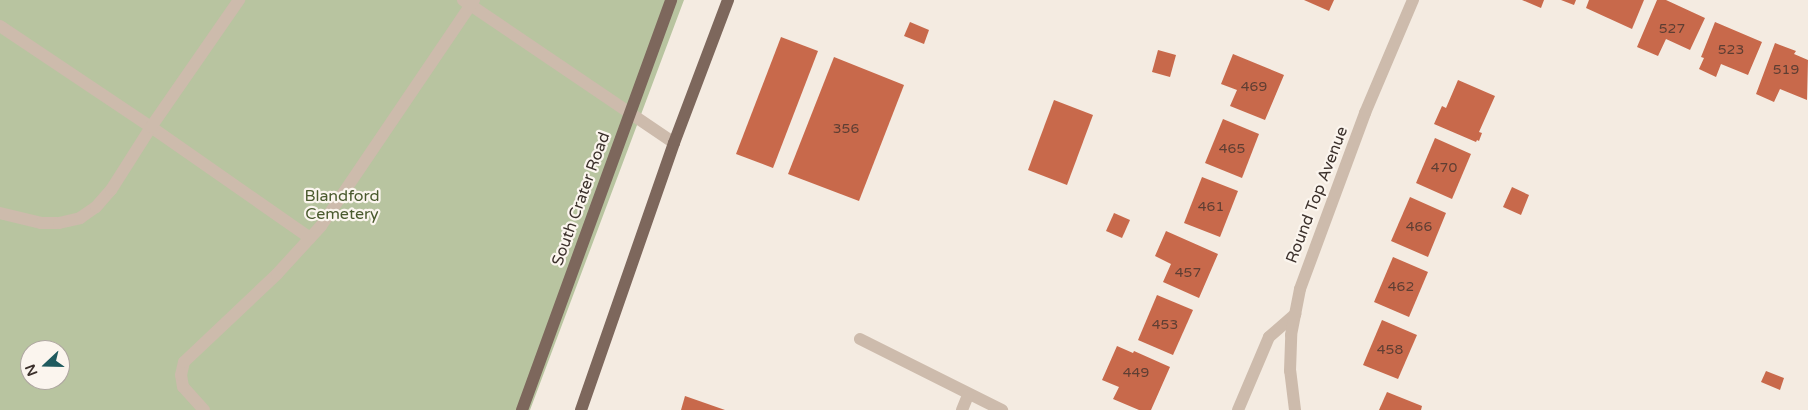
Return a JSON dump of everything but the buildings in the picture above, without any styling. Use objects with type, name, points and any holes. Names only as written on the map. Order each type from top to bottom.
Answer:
[{"type":"main road","name":"South Crater Road","points":[[522,410],[671,0]]},
{"type":"main road","points":[[581,410],[674,143],[728,0]]},
{"type":"street","points":[[0,213],[41,223],[58,224],[80,218],[96,207],[111,190],[151,127],[240,0]]},
{"type":"street","name":"Round Top Avenue","points":[[1295,410],[1290,371],[1291,335],[1300,289],[1365,113],[1413,0]]},
{"type":"street","points":[[204,410],[184,387],[181,374],[184,362],[277,274],[321,226],[469,2],[674,143]]},
{"type":"street","points":[[0,26],[151,127],[310,238]]},
{"type":"street","points":[[1238,410],[1269,337],[1295,314]]},
{"type":"street","points":[[860,339],[968,395],[1002,410]]},
{"type":"street","points":[[962,410],[968,395]]},
{"type":"green space","name":"Blandford Cemetery","points":[[0,0],[684,0],[530,410],[0,410]]}]
